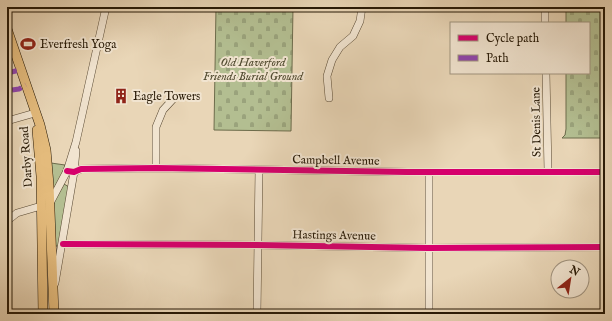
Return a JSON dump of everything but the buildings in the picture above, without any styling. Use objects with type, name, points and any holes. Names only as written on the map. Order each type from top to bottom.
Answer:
[{"type":"main road","name":"Darby Road","points":[[7,29],[35,113],[45,205],[54,314]]},
{"type":"main road","name":"Darby Road","points":[[43,314],[41,221],[45,205]]},
{"type":"street","name":"Darby Road","points":[[45,205],[67,171],[76,142],[106,7]]},
{"type":"street","points":[[328,98],[327,76],[332,60],[340,47],[353,36],[360,21],[362,7]]},
{"type":"street","points":[[545,7],[545,22]]},
{"type":"street","name":"St Denis Lane","points":[[546,74],[548,171]]},
{"type":"street","points":[[156,168],[156,127],[163,110],[175,97]]},
{"type":"street","points":[[7,121],[35,113]]},
{"type":"street","name":"Darby Road","points":[[53,297],[74,172],[76,142]]},
{"type":"street","name":"Campbell Avenue","points":[[67,171],[74,172],[81,169],[156,168],[429,172],[605,172]]},
{"type":"street","points":[[257,314],[259,170]]},
{"type":"street","points":[[429,172],[429,314]]},
{"type":"street","points":[[7,222],[17,213],[45,205]]},
{"type":"street","name":"Hastings Avenue","points":[[63,244],[428,248],[605,247]]},
{"type":"street","points":[[605,306],[605,314]]},
{"type":"green space","name":"Old Haverford Friends Burial Ground","points":[[216,7],[293,7],[291,131],[214,130]]},
{"type":"green space","points":[[566,9],[605,9],[605,138],[562,138],[565,135],[566,129],[566,74],[590,74],[590,22],[566,22]]},
{"type":"green space","points":[[51,163],[65,165],[53,191]]},
{"type":"green space","points":[[64,184],[69,187],[59,246],[53,246],[52,205]]},
{"type":"marked path","points":[[7,73],[20,70]]},
{"type":"marked path","points":[[12,90],[19,89],[26,85]]},
{"type":"cycle path","points":[[67,171],[74,172],[81,169],[156,168],[407,172],[605,172]]},
{"type":"cycle path","points":[[63,244],[428,248],[605,247]]},
{"type":"place","name":"Everfresh Yoga","points":[[28,44]]},
{"type":"place","name":"Eagle Towers","points":[[121,96]]}]
